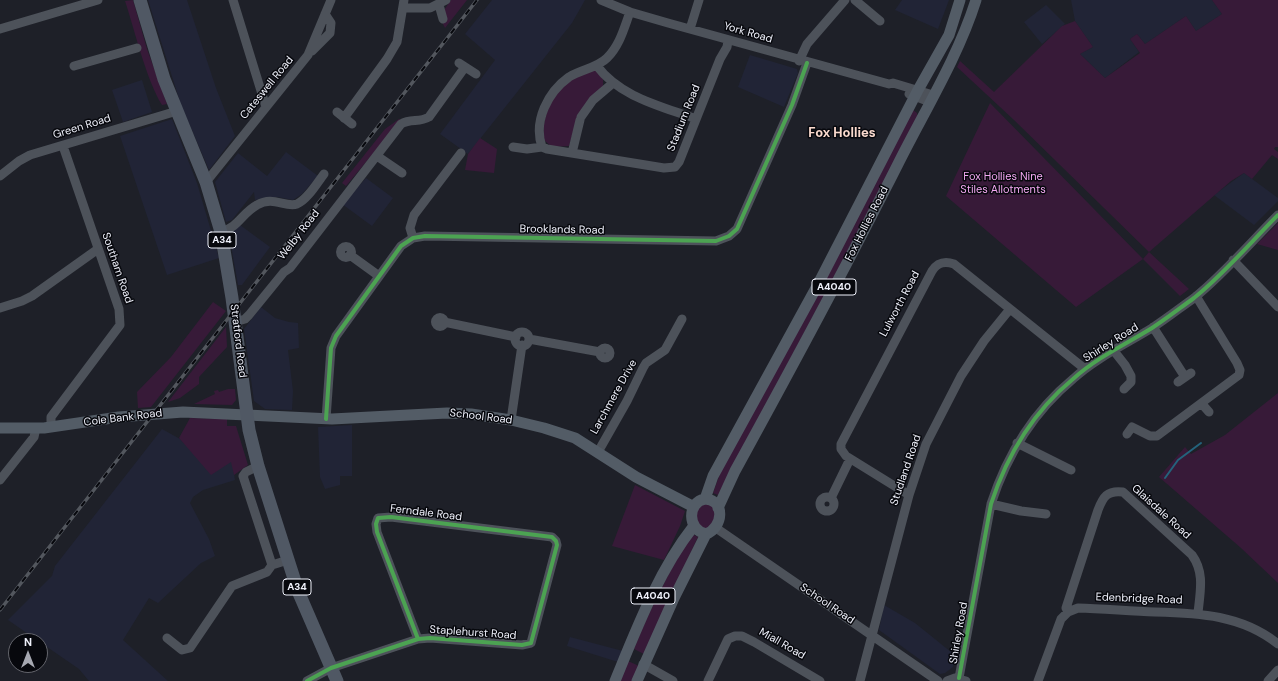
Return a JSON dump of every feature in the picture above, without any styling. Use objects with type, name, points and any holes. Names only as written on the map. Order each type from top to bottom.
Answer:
[{"type":"highway","name":"Stratford Road","points":[[140,0],[176,111],[206,182],[221,232],[232,298],[246,414],[258,466],[298,591],[337,681]]},
{"type":"main road","name":"Fox Hollies Road","points":[[705,499],[713,476],[816,288],[917,93],[949,35],[960,0]]},
{"type":"main road","name":"Fox Hollies Road","points":[[718,508],[736,471],[932,99],[969,20],[976,0]]},
{"type":"main road","name":"Cole Bank Road","points":[[0,428],[51,427],[164,413],[187,412],[246,414]]},
{"type":"main road","name":"School Road","points":[[246,414],[326,419],[447,413],[511,420],[544,428],[575,438],[636,477],[694,507]]},
{"type":"main road","points":[[705,499],[712,500],[718,508],[720,519],[716,528],[706,534],[698,531],[694,527],[692,516],[694,507],[699,501],[705,499]]},
{"type":"main road","name":"A4040","points":[[615,681],[658,583],[669,563],[694,527]]},
{"type":"main road","name":"A4040","points":[[637,681],[643,664],[706,534]]},
{"type":"main road","points":[[626,656],[643,664]]},
{"type":"street","points":[[0,29],[98,0]]},
{"type":"street","points":[[233,0],[266,107]]},
{"type":"street","points":[[324,0],[326,12]]},
{"type":"street","name":"Cateswell Road","points":[[206,182],[308,55],[331,0]]},
{"type":"street","name":"York Road","points":[[601,0],[630,12],[803,62],[889,84],[893,83],[932,99]]},
{"type":"street","points":[[690,29],[699,0]]},
{"type":"street","name":"Brooklands Road","points":[[413,238],[425,236],[716,241],[723,239],[737,229],[792,105],[807,44],[845,0]]},
{"type":"street","points":[[855,0],[880,21]]},
{"type":"street","points":[[352,124],[341,115],[387,59],[397,42],[404,4],[430,8],[442,2],[443,19]]},
{"type":"street","points":[[542,147],[539,140],[545,103],[553,92],[569,78],[597,66],[617,47],[630,12]]},
{"type":"street","name":"Stadium Road","points":[[513,147],[527,149],[542,147],[607,160],[670,168],[675,167],[679,162],[720,59],[727,47],[728,40]]},
{"type":"street","points":[[74,66],[137,48]]},
{"type":"street","name":"Welby Road","points":[[235,320],[244,319],[249,315],[284,272],[290,268],[401,124],[410,121],[422,121],[429,117],[462,65],[476,74]]},
{"type":"street","points":[[597,66],[612,84],[630,94],[696,119]]},
{"type":"street","points":[[572,153],[581,118],[593,100],[612,84]]},
{"type":"street","name":"Green Road","points":[[0,176],[19,161],[30,155],[176,111]]},
{"type":"street","name":"Southam Road","points":[[51,427],[51,417],[120,326],[119,309],[63,146]]},
{"type":"street","points":[[326,419],[331,348],[336,336],[401,246],[413,238],[410,228],[414,215],[458,163],[461,152]]},
{"type":"street","points":[[376,156],[402,173]]},
{"type":"street","points":[[221,232],[235,227],[249,211],[265,201],[280,202],[289,205],[298,203],[324,174]]},
{"type":"street","name":"Shirley Road","points":[[947,681],[962,680],[991,504],[999,479],[1017,443],[1050,400],[1085,369],[1153,327],[1196,296],[1278,214]]},
{"type":"street","points":[[0,308],[32,296],[98,249]]},
{"type":"street","points":[[350,255],[380,276]]},
{"type":"street","points":[[1233,260],[1278,307]]},
{"type":"street","name":"Lulworth Road","points":[[850,459],[841,449],[842,440],[935,266],[944,262],[954,264],[1085,369]]},
{"type":"street","points":[[1127,434],[1132,427],[1150,436],[1157,436],[1239,375],[1240,370],[1196,296]]},
{"type":"street","name":"Studland Road","points":[[872,634],[909,495],[926,444],[961,376],[984,341],[1010,309]]},
{"type":"street","name":"Larchmere Drive","points":[[598,452],[627,401],[646,363],[665,350],[682,319]]},
{"type":"street","points":[[444,322],[516,337]]},
{"type":"street","points":[[1153,327],[1184,377]]},
{"type":"street","points":[[516,337],[519,333],[523,332],[529,339],[600,352]]},
{"type":"street","points":[[516,337],[517,343],[522,346]]},
{"type":"street","points":[[511,420],[522,346],[527,343],[529,339]]},
{"type":"street","name":"Shirley Road","points":[[1114,351],[1131,376],[1131,382],[1124,389]]},
{"type":"street","points":[[1202,404],[1209,412]]},
{"type":"street","points":[[0,480],[34,437],[36,428]]},
{"type":"street","points":[[1017,443],[1071,471]]},
{"type":"street","points":[[831,498],[850,459],[909,495]]},
{"type":"street","points":[[258,466],[246,472],[243,476],[272,565]]},
{"type":"street","name":"Glaisdale Road","points":[[1068,612],[1066,608],[1103,497],[1109,492],[1115,491],[1123,492],[1192,555],[1198,564],[1201,574],[1198,613]]},
{"type":"street","points":[[991,504],[1021,511],[1046,514]]},
{"type":"street","name":"Ferndale Road","points":[[418,639],[377,532],[376,524],[378,518],[391,517],[552,537]]},
{"type":"street","name":"School Road","points":[[716,528],[872,634],[938,681]]},
{"type":"street","name":"Staplehurst Road","points":[[307,681],[331,668],[418,639],[430,638],[522,645],[531,643],[557,545],[556,541],[552,537]]},
{"type":"street","points":[[167,638],[182,650],[190,648],[232,586],[264,574],[272,565],[288,560]]},
{"type":"street","name":"Edenbridge Road","points":[[1068,612],[1078,608],[1198,613],[1229,618],[1247,625],[1278,644]]},
{"type":"street","points":[[1038,681],[1061,618],[1068,612]]},
{"type":"street","points":[[860,681],[872,634]]},
{"type":"street","name":"Miall Road","points":[[708,681],[728,639],[735,636],[742,636],[820,681]]},
{"type":"street","points":[[643,664],[673,681]]},
{"type":"street","points":[[1268,681],[1278,670]]},
{"type":"shaded area","points":[[148,0],[187,0],[216,88],[235,136],[209,170],[181,105]]},
{"type":"shaded area","points":[[492,0],[585,0],[572,23],[468,154],[440,134],[495,60],[465,34]]},
{"type":"shaded area","points":[[902,0],[949,0],[938,29],[895,10]]},
{"type":"shaded area","points":[[1071,0],[1212,0],[1222,14],[1196,31],[1186,16],[1145,44],[1137,34],[1130,39],[1139,52],[1105,78],[1080,54],[1093,47],[1075,21]]},
{"type":"shaded area","points":[[1046,5],[1065,24],[1042,44],[1024,22]]},
{"type":"shaded area","points":[[750,55],[797,69],[798,73],[784,107],[738,87]]},
{"type":"shaded area","points":[[142,80],[152,112],[123,122],[112,90]]},
{"type":"shaded area","points":[[172,119],[197,183],[219,258],[167,275],[120,136]]},
{"type":"shaded area","points":[[286,152],[318,176],[302,194],[293,200],[277,197],[255,200],[254,192],[232,220],[226,222],[215,182],[238,153],[267,176]]},
{"type":"shaded area","points":[[1244,173],[1278,198],[1278,201],[1254,225],[1214,195]]},
{"type":"shaded area","points":[[366,178],[393,198],[372,226],[342,204]]},
{"type":"shaded area","points":[[240,225],[270,247],[242,285],[238,285],[229,234]]},
{"type":"shaded area","points":[[261,307],[275,318],[298,323],[299,348],[288,350],[293,391],[292,410],[265,409],[254,401],[244,329]]},
{"type":"shaded area","points":[[352,425],[352,476],[340,476],[340,485],[325,489],[320,477],[318,427]]},
{"type":"shaded area","points":[[162,429],[180,439],[195,455],[232,461],[235,480],[203,490],[193,497],[190,503],[209,539],[215,556],[201,563],[158,603],[149,598],[123,640],[168,681],[89,681],[79,669],[48,648],[48,633],[27,633],[8,620],[52,576],[55,566]]},
{"type":"shaded area","points":[[884,605],[915,623],[956,656],[953,667],[945,673],[940,674],[879,630]]},
{"type":"shaded area","points":[[570,637],[623,651],[618,662],[567,646]]},
{"type":"green space","points":[[133,0],[147,49],[167,104],[162,105],[156,94],[141,54],[125,1]]},
{"type":"green space","points":[[451,0],[467,0],[445,28],[442,22],[447,19],[444,10]]},
{"type":"green space","points":[[1212,0],[1278,0],[1278,147],[1275,147],[1274,149],[1278,152],[1278,159],[1272,155],[1252,179],[1244,173],[1231,181],[1149,252],[1014,120],[957,67],[960,61],[994,92],[1062,26],[1075,21],[1093,47],[1080,54],[1105,78],[1140,53],[1130,39],[1137,34],[1145,44],[1186,16],[1196,31],[1222,14]]},
{"type":"green space","points":[[595,70],[603,79],[603,87],[576,122],[569,146],[552,147],[544,140],[544,122],[554,97],[574,78]]},
{"type":"green space","name":"Fox Hollies Nine Stiles Allotments","points":[[990,103],[1143,259],[1076,307],[946,196]]},
{"type":"green space","points":[[913,110],[917,113],[917,120],[718,495],[713,493],[722,468]]},
{"type":"green space","points":[[399,119],[401,120],[346,186],[342,183],[385,129]]},
{"type":"green space","points":[[480,138],[497,149],[494,173],[465,170],[468,154]]},
{"type":"green space","points":[[1278,223],[1278,250],[1257,244]]},
{"type":"green space","points":[[1149,252],[1189,289],[1180,296],[1143,259]]},
{"type":"green space","points":[[213,302],[226,311],[151,407],[138,408],[137,392],[171,357]]},
{"type":"green space","points":[[226,327],[227,347],[199,377],[199,384],[180,398],[168,402]]},
{"type":"green space","points":[[228,389],[235,389],[236,400],[232,405],[194,404],[215,394],[214,391],[218,390],[219,392]]},
{"type":"green space","points":[[1278,393],[1278,583],[1241,548],[1159,477],[1185,447],[1191,454],[1225,435]]},
{"type":"green space","points":[[190,418],[227,419],[227,426],[236,426],[248,465],[234,475],[231,462],[211,475],[179,438]]},
{"type":"green space","points":[[635,485],[685,511],[680,526],[664,560],[612,546]]},
{"type":"green space","points":[[711,503],[717,515],[713,527],[700,530],[696,515],[699,505]]},
{"type":"green space","points":[[692,534],[698,537],[644,654],[634,649],[660,590]]},
{"type":"green space","points":[[628,661],[639,666],[633,681],[619,681]]},
{"type":"waterway","points":[[1165,478],[1178,460],[1201,443]]},
{"type":"railway","points":[[0,610],[477,0]]},
{"type":"cycle path","points":[[326,419],[331,348],[336,336],[401,246],[413,238],[425,236],[716,241],[729,236],[737,229],[792,105],[807,63]]},
{"type":"cycle path","points":[[959,678],[991,504],[997,486],[1013,452],[1034,420],[1059,392],[1091,364],[1152,328],[1205,289],[1278,215]]},
{"type":"cycle path","points":[[307,681],[331,668],[418,639],[430,638],[522,645],[531,643],[557,545],[556,541],[552,537],[391,517],[378,518],[376,524],[377,532],[418,639]]},
{"type":"district","name":"Fox Hollies","points":[[842,134]]}]
